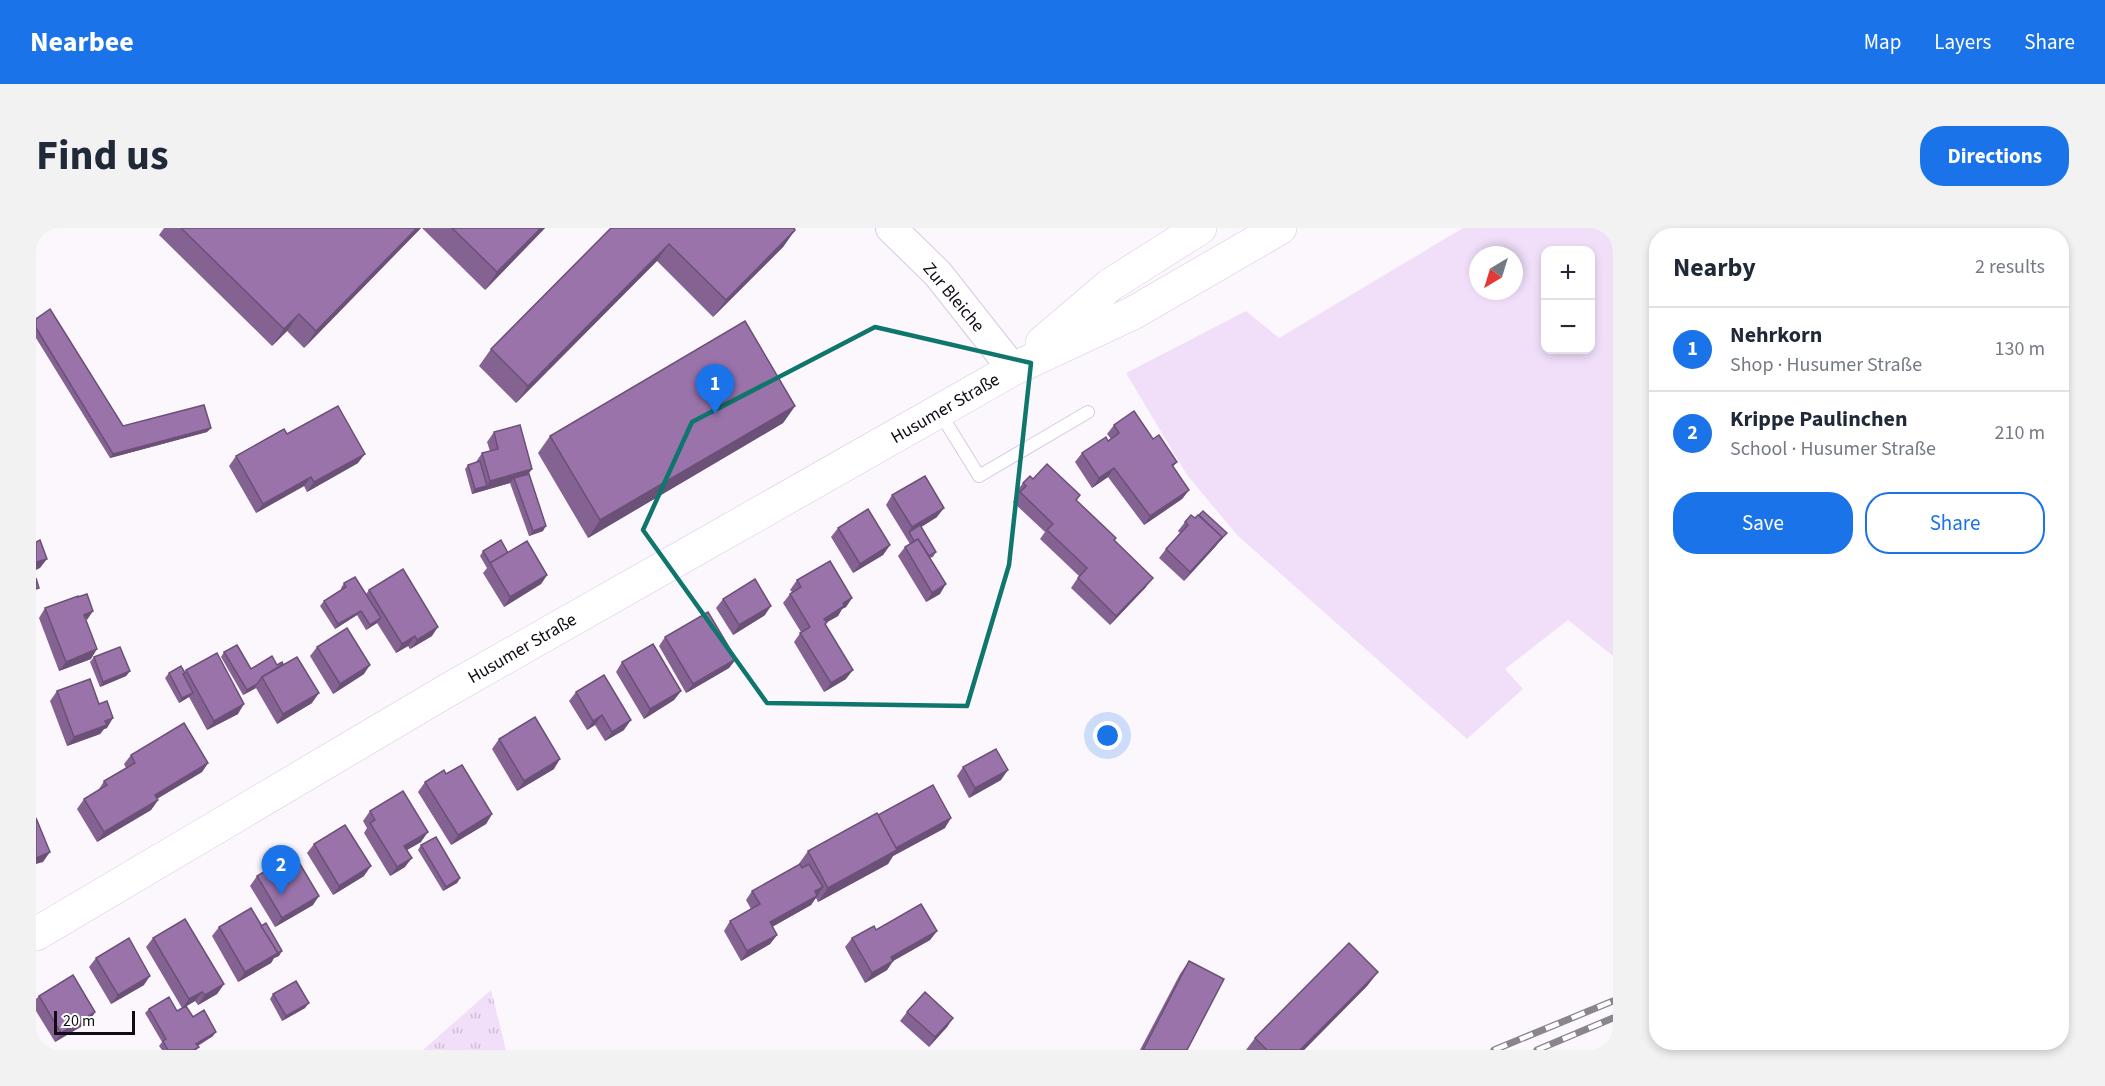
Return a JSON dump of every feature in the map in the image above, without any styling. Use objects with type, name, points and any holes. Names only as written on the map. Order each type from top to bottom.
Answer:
[{"type":"main road","name":"Husumer Straße","points":[[1013,369],[1110,285],[1200,228]]},
{"type":"main road","name":"Husumer Straße","points":[[36,934],[458,685],[1013,369],[1133,313],[1280,228]]},
{"type":"street","name":"Zur Bleiche","points":[[891,228],[938,274],[1013,369]]},
{"type":"lane","points":[[939,411],[979,476],[1088,412]]},
{"type":"highlighted area","points":[[875,327],[1031,363],[1009,565],[967,706],[767,703],[643,530],[692,422]]},
{"type":"green space","points":[[1463,228],[1602,228],[1613,242],[1613,656],[1568,620],[1505,669],[1523,689],[1467,739],[1237,535],[1187,475],[1126,373],[1246,311],[1279,338]]},
{"type":"green space","points":[[491,990],[506,1050],[423,1050]]},
{"type":"building","points":[[181,228],[417,228],[316,331],[299,314],[284,329]]},
{"type":"building","points":[[452,228],[541,228],[497,272]]},
{"type":"building","points":[[611,228],[794,228],[795,230],[726,300],[669,244],[528,386],[491,349]]},
{"type":"building","points":[[50,309],[123,426],[204,405],[211,428],[113,454],[36,328],[36,319]]},
{"type":"building","points":[[745,321],[795,406],[600,520],[550,436]]},
{"type":"building","points":[[338,406],[365,454],[314,482],[311,477],[263,504],[236,456],[284,429],[287,434]]},
{"type":"building","points":[[1134,411],[1153,439],[1159,435],[1177,462],[1172,465],[1189,490],[1150,516],[1114,468],[1099,478],[1082,453],[1106,437],[1108,441],[1119,433],[1114,425]]},
{"type":"building","points":[[520,425],[532,469],[490,481],[482,453],[498,449],[494,432]]},
{"type":"building","points":[[480,461],[487,486],[475,489],[468,465]]},
{"type":"building","points":[[1047,464],[1080,495],[1076,500],[1153,578],[1116,616],[1078,578],[1087,568],[1047,530],[1053,524],[1020,492],[1026,486],[1023,483],[1030,476],[1033,479]]},
{"type":"building","points":[[529,474],[546,526],[533,531],[514,478]]},
{"type":"building","points":[[925,476],[944,508],[912,527],[892,495]]},
{"type":"building","points":[[868,509],[890,545],[860,564],[838,528]]},
{"type":"building","points":[[1203,511],[1227,533],[1219,541],[1222,537],[1199,515]]},
{"type":"building","points":[[1191,515],[1195,518],[1198,515],[1222,537],[1190,572],[1166,549],[1188,525],[1185,522]]},
{"type":"building","points":[[920,525],[936,552],[929,556],[918,539],[914,541],[909,532]]},
{"type":"building","points":[[918,539],[946,584],[932,593],[905,547]]},
{"type":"building","points":[[40,540],[47,559],[36,562],[36,542]]},
{"type":"building","points":[[501,540],[508,553],[490,563],[483,551]]},
{"type":"building","points":[[527,541],[547,575],[510,597],[490,563]]},
{"type":"building","points":[[830,561],[852,598],[824,619],[827,622],[825,624],[853,670],[831,683],[800,633],[810,627],[790,594],[801,587],[797,580]]},
{"type":"building","points":[[403,569],[438,627],[417,640],[415,636],[402,644],[369,590]]},
{"type":"building","points":[[355,577],[381,618],[370,625],[361,611],[338,624],[324,601],[346,587],[344,583]]},
{"type":"building","points":[[755,579],[771,606],[739,625],[723,599]]},
{"type":"building","points":[[87,594],[93,611],[84,615],[97,649],[66,662],[45,608]]},
{"type":"building","points":[[708,612],[736,659],[693,684],[665,637]]},
{"type":"building","points":[[347,628],[370,665],[340,684],[317,647]]},
{"type":"building","points":[[653,644],[681,691],[650,709],[622,662]]},
{"type":"building","points":[[237,645],[251,669],[272,656],[277,665],[282,662],[283,664],[247,690],[224,652]]},
{"type":"building","points":[[120,647],[130,671],[103,682],[94,657]]},
{"type":"building","points":[[217,653],[244,704],[214,721],[186,670]]},
{"type":"building","points":[[297,657],[319,693],[283,714],[262,677]]},
{"type":"building","points":[[181,666],[193,693],[182,698],[169,673]]},
{"type":"building","points":[[604,675],[631,720],[612,732],[602,715],[593,721],[576,692]]},
{"type":"building","points":[[90,679],[99,704],[107,701],[113,718],[105,721],[107,725],[74,737],[57,691]]},
{"type":"building","points":[[535,717],[560,759],[524,781],[499,739]]},
{"type":"building","points":[[184,723],[208,763],[155,795],[158,800],[104,832],[84,799],[107,785],[104,781],[135,763],[131,755]]},
{"type":"building","points":[[996,749],[1008,770],[975,788],[963,767]]},
{"type":"building","points":[[462,765],[492,814],[458,835],[425,782],[444,770],[446,774]]},
{"type":"building","points":[[933,785],[951,818],[896,848],[878,815]]},
{"type":"building","points":[[403,791],[428,832],[404,846],[412,858],[397,867],[370,823],[375,820],[370,811]]},
{"type":"building","points":[[877,813],[897,850],[828,888],[808,851]]},
{"type":"building","points":[[36,818],[50,852],[36,858]]},
{"type":"building","points":[[345,825],[371,866],[339,886],[314,844]]},
{"type":"building","points":[[436,837],[460,878],[446,887],[421,845]]},
{"type":"building","points":[[294,854],[319,896],[282,918],[257,876]]},
{"type":"building","points":[[800,864],[802,868],[809,864],[823,887],[815,891],[817,896],[770,922],[777,935],[747,951],[730,921],[760,904],[752,891]]},
{"type":"building","points":[[921,904],[937,931],[891,957],[893,961],[872,973],[852,938],[874,926],[876,930]]},
{"type":"building","points":[[251,908],[278,953],[245,972],[219,927]]},
{"type":"building","points":[[185,919],[224,984],[205,995],[202,992],[189,999],[153,938]]},
{"type":"building","points":[[266,923],[282,951],[278,953],[261,926]]},
{"type":"building","points":[[129,938],[150,976],[118,995],[96,958]]},
{"type":"building","points":[[1349,943],[1378,972],[1300,1050],[1267,1050],[1255,1038]]},
{"type":"building","points":[[1189,961],[1224,979],[1187,1050],[1143,1050]]},
{"type":"building","points":[[73,975],[95,1012],[61,1033],[39,996]]},
{"type":"building","points":[[296,981],[309,1003],[286,1016],[273,994]]},
{"type":"building","points":[[925,992],[953,1018],[935,1037],[907,1012]]},
{"type":"building","points":[[169,997],[177,1011],[186,1006],[193,1017],[204,1010],[216,1032],[196,1044],[199,1047],[194,1050],[168,1050],[163,1041],[166,1039],[149,1009]]},
{"type":"railway","points":[[1494,1050],[1613,1001]]},
{"type":"railway","points":[[1537,1050],[1613,1018]]},
{"type":"place","name":"Nehrkorn","points":[[715,414]]},
{"type":"place","name":"Krippe Paulinchen","points":[[281,895]]}]
